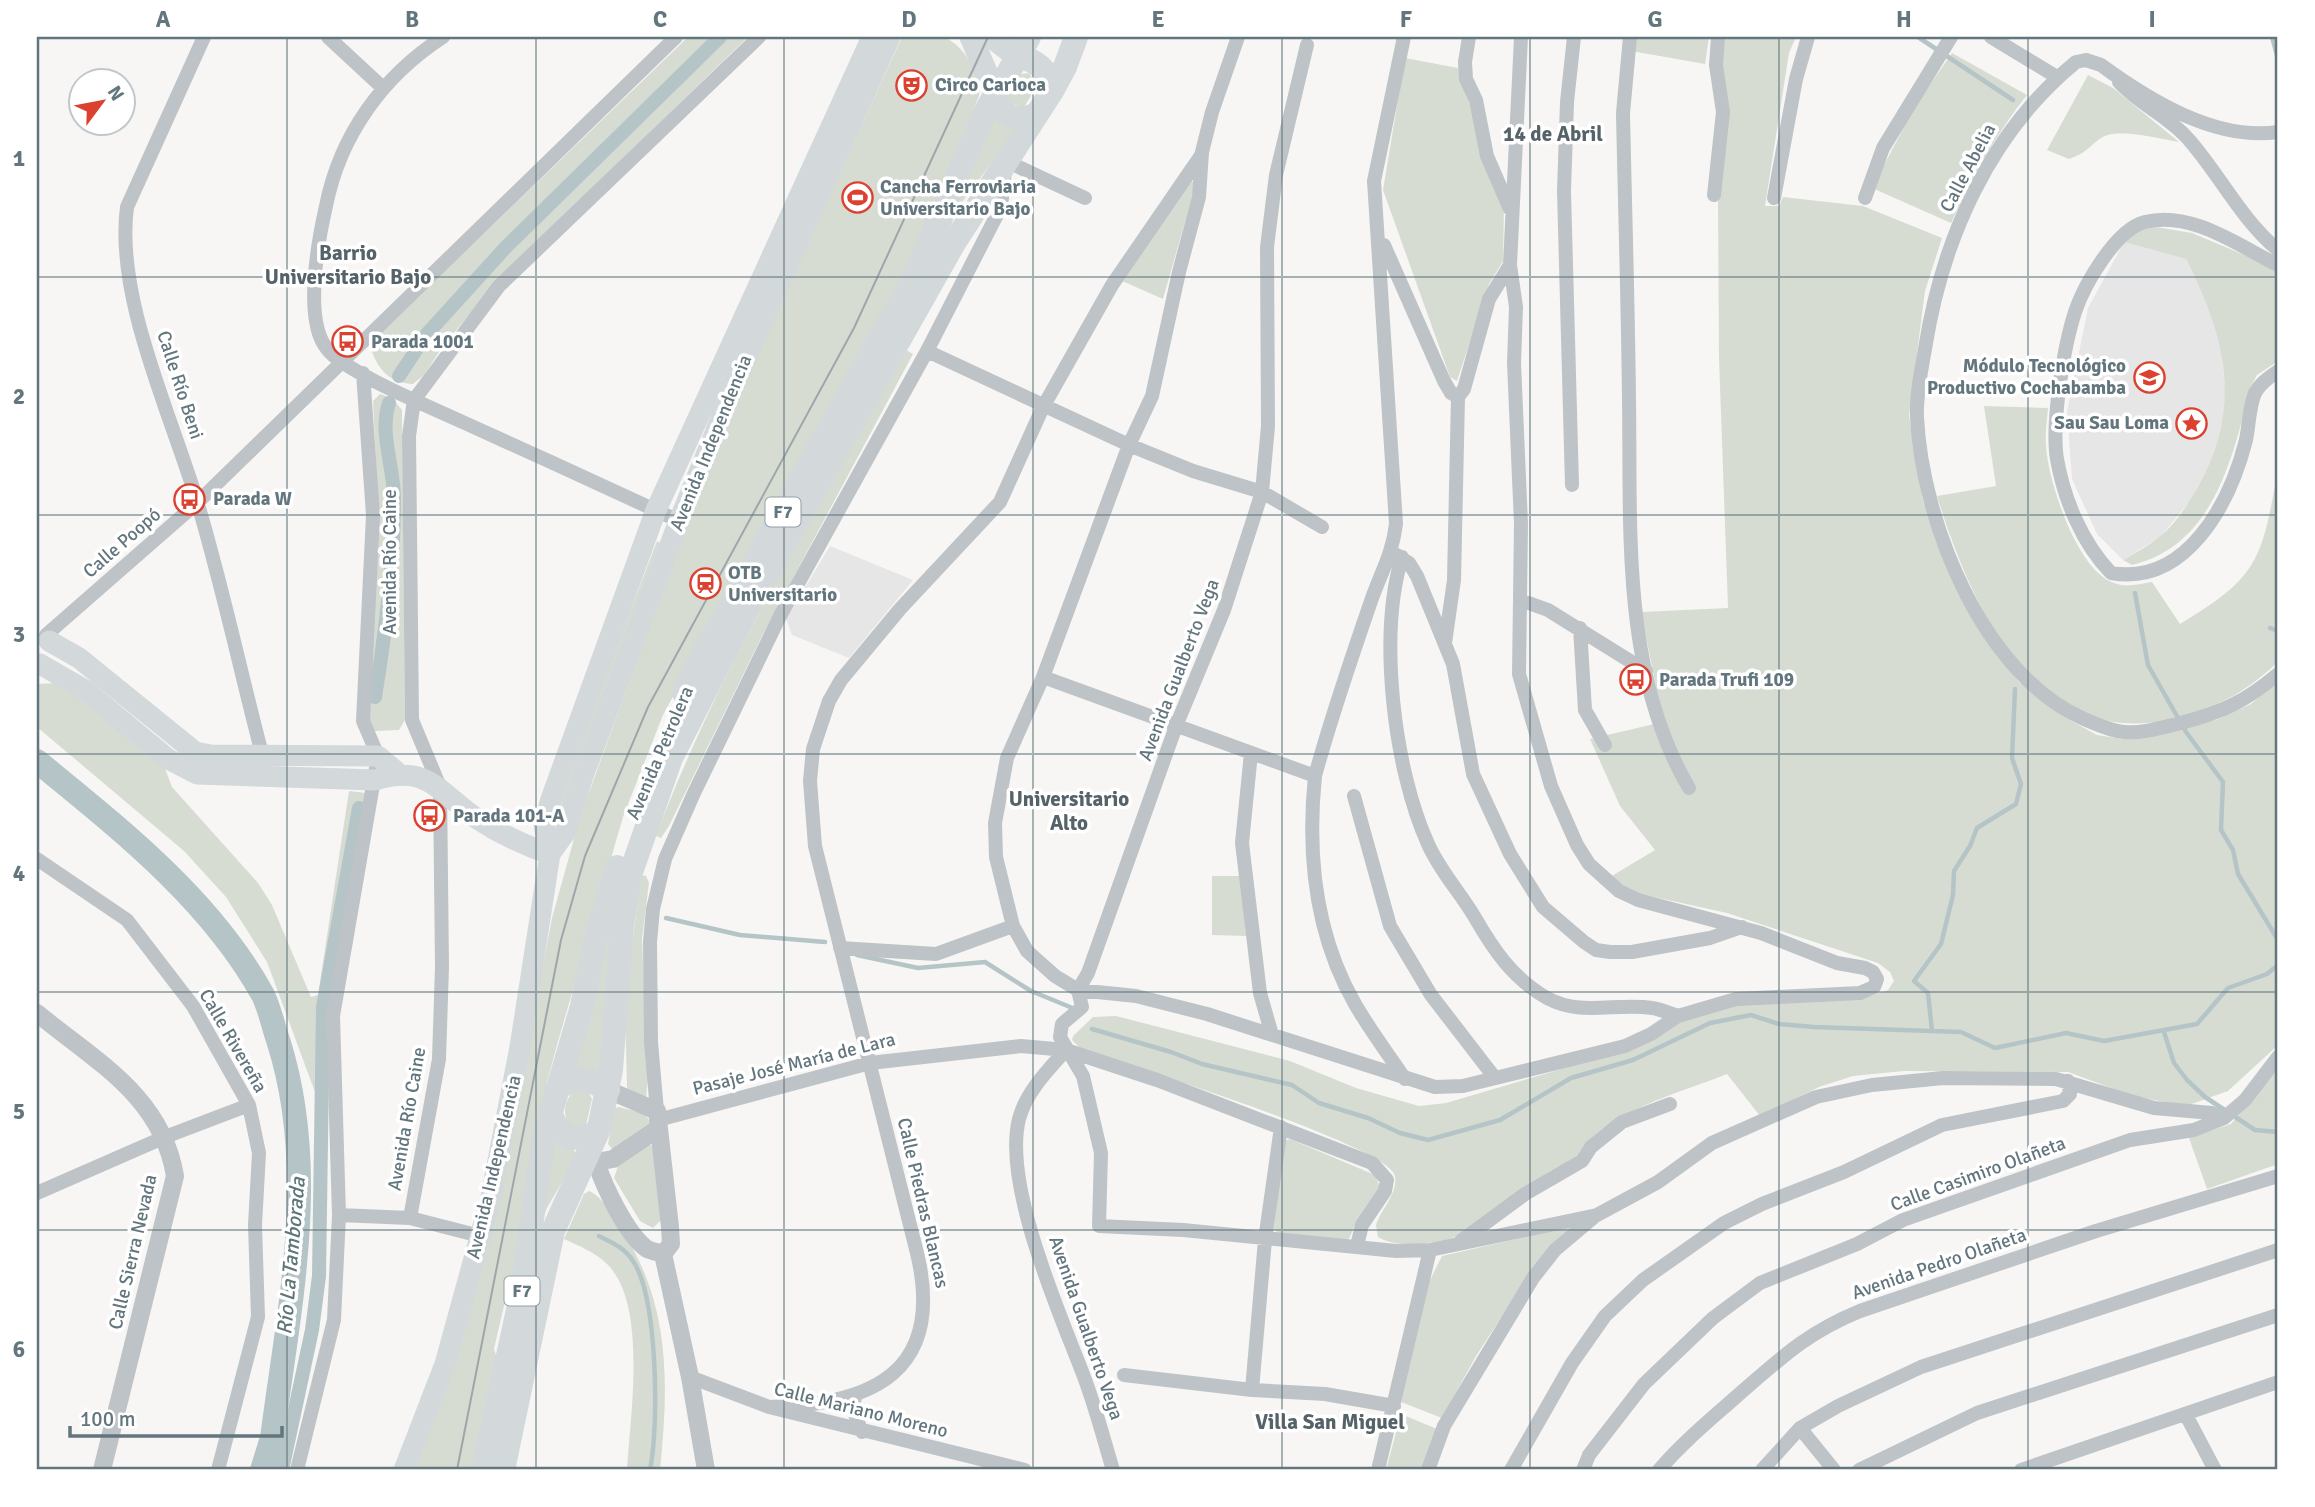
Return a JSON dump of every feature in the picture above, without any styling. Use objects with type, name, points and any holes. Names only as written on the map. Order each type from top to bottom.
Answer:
[{"type":"highway","name":"F7","points":[[1037,114],[1065,68],[1076,37]]},
{"type":"highway","name":"F7","points":[[995,93],[1023,46]]},
{"type":"highway","points":[[1023,46],[1045,70],[1052,90]]},
{"type":"highway","points":[[995,93],[1002,110],[1009,117],[1027,119],[1037,114]]},
{"type":"highway","name":"Avenida Petrolera","points":[[483,1470],[521,1296],[553,1100],[582,1006],[596,942],[636,806],[667,727],[706,649],[912,281],[995,93]]},
{"type":"highway","name":"Avenida Petrolera","points":[[503,1470],[560,1211],[592,1159],[608,1090],[622,926],[638,849],[671,758],[745,613],[954,243],[1037,114]]},
{"type":"highway","points":[[599,1129],[590,1136],[570,1138],[555,1125],[553,1100],[577,1078],[587,1079],[608,1090]]},
{"type":"main road","name":"Avenida Independencia","points":[[404,1470],[445,1364],[491,1197],[520,1047],[550,854],[544,825],[551,799],[656,510],[872,37]]},
{"type":"main road","name":"Avenida Independencia","points":[[550,854],[565,833],[583,776],[679,521],[773,295],[890,37]]},
{"type":"main road","points":[[971,37],[995,93]]},
{"type":"main road","points":[[992,37],[1023,46]]},
{"type":"main road","points":[[44,634],[48,654],[38,665],[85,690],[168,759],[197,774],[375,780],[398,773]]},
{"type":"main road","points":[[44,634],[79,658],[195,752],[211,755],[378,756],[398,773],[427,780],[439,787],[496,831],[550,854]]},
{"type":"street","name":"Calle Río Beni","points":[[204,37],[136,180],[127,208],[124,232],[127,271],[139,320],[197,503],[262,754]]},
{"type":"street","points":[[328,37],[383,88]]},
{"type":"street","points":[[443,37],[405,64],[383,88],[348,141],[335,170],[323,218],[316,275],[316,326],[331,355],[343,363],[414,400],[679,521]]},
{"type":"street","name":"Calle Poopó","points":[[44,634],[197,503],[676,37]]},
{"type":"street","name":"Avenida Río Caine","points":[[410,1218],[439,1059],[442,967],[439,787],[412,720],[409,436],[414,400],[440,363],[517,268],[759,37]]},
{"type":"street","points":[[1238,37],[1212,112],[1202,152],[1199,197],[1176,284],[1152,396],[1129,445],[1043,677],[1007,758],[998,791],[996,857],[1013,926],[1027,951],[1055,976],[1078,990],[1136,996],[1272,1035],[1435,1087],[1462,1086],[1625,1046],[1651,1034],[1678,1016],[1736,999],[1860,993],[1874,987],[1877,979],[1873,972],[1865,968],[1837,963],[1742,928],[1638,900],[1605,880],[1589,864],[1577,845],[1550,786],[1521,692],[1518,652],[1520,600],[1514,363],[1516,307],[1510,265],[1521,37]]},
{"type":"street","points":[[1404,37],[1374,181],[1387,390],[1395,467],[1397,555],[1391,619],[1394,702],[1417,816],[1442,872],[1473,915],[1491,947],[1511,971],[1548,998],[1583,1009],[1651,1008],[1678,1016]]},
{"type":"street","points":[[1469,37],[1465,62],[1466,79],[1476,100],[1487,156],[1512,214]]},
{"type":"street","points":[[1572,485],[1565,307],[1568,290],[1564,191],[1567,102],[1574,37]]},
{"type":"street","points":[[1630,37],[1623,113],[1632,596],[1646,671],[1668,753],[1689,788]]},
{"type":"street","points":[[1714,195],[1723,112],[1716,65],[1718,37]]},
{"type":"street","points":[[1774,198],[1796,79],[1808,37]]},
{"type":"street","points":[[1865,198],[1883,148],[1951,37]]},
{"type":"street","points":[[1991,37],[2057,77]]},
{"type":"street","name":"Avenida Gualberto Vega","points":[[1113,1470],[1082,1370],[1048,1286],[1014,1153],[1019,1118],[1026,1100],[1066,1050],[1060,1037],[1062,1024],[1082,1007],[1078,990],[1088,973],[1176,726],[1224,610],[1262,492],[1268,426],[1267,247],[1276,175],[1307,45]]},
{"type":"street","name":"Calle Abelia","points":[[2278,132],[2246,134],[2220,129],[2183,114],[2086,60],[2076,62],[2057,77],[2024,111],[2002,141],[1958,226],[1938,279],[1924,354],[1917,417],[1929,492],[1947,549],[1973,605],[2000,649],[2042,695],[2074,715],[2124,732],[2158,729],[2217,714],[2250,698],[2278,674]]},
{"type":"street","points":[[2111,73],[2133,97],[2189,140],[2252,228],[2278,250]]},
{"type":"street","name":"Calle Piedras Blancas","points":[[769,1407],[816,1404],[856,1395],[900,1368],[921,1332],[925,1306],[924,1282],[815,846],[810,811],[810,781],[819,728],[829,701],[853,665],[900,608],[1000,502],[1043,407],[1112,285],[1202,152]]},
{"type":"street","points":[[663,1254],[671,1244],[651,1042],[650,942],[653,908],[666,859],[694,793],[780,616],[927,351],[1001,207],[1006,161],[1086,198]]},
{"type":"street","points":[[2278,265],[2193,224],[2165,219],[2143,222],[2127,231],[2088,282],[2075,313],[2063,376],[2056,429],[2057,459],[2083,536],[2110,573],[2143,574],[2168,563],[2190,548],[2205,532],[2225,499],[2238,466],[2255,394],[2278,371]]},
{"type":"street","points":[[1379,233],[1444,381],[1451,393],[1458,397]]},
{"type":"street","points":[[1445,646],[1454,580],[1458,397],[1464,389],[1489,299],[1510,265]]},
{"type":"street","points":[[927,351],[1129,445],[1193,471],[1262,492],[1322,527]]},
{"type":"street","name":"Avenida Río Caine","points":[[363,373],[373,515],[363,721],[378,756]]},
{"type":"street","points":[[1397,555],[1418,576],[1452,664],[1474,774],[1510,853],[1543,906],[1584,942],[1596,950],[1609,952],[1632,952],[1710,938],[1742,928]]},
{"type":"street","points":[[1397,555],[1371,600],[1329,723],[1315,776],[1311,852],[1318,899],[1334,960],[1354,1003],[1405,1079]]},
{"type":"street","points":[[1520,600],[1548,610],[1580,628],[1646,671]]},
{"type":"street","points":[[1580,628],[1585,710],[1605,745]]},
{"type":"street","points":[[1043,677],[1315,776]]},
{"type":"street","points":[[1251,753],[1242,843],[1260,993],[1272,1035]]},
{"type":"street","points":[[298,1470],[334,1320],[339,1215],[333,1016],[378,756]]},
{"type":"street","points":[[1354,796],[1391,926],[1431,995],[1495,1078]]},
{"type":"street","points":[[638,849],[666,859]]},
{"type":"street","name":"Calle Rivereña","points":[[37,859],[127,920],[193,1006],[249,1105],[259,1153],[255,1225],[258,1317],[218,1470]]},
{"type":"street","points":[[840,948],[936,954],[1013,926]]},
{"type":"street","name":"Calle Sierra Nevada","points":[[37,1013],[131,1089],[150,1109],[165,1136],[175,1177],[102,1470]]},
{"type":"street","name":"Pasaje José María de Lara","points":[[658,1120],[870,1063],[1021,1046],[1066,1050],[1281,1127],[1372,1163],[1382,1171],[1387,1180],[1385,1191],[1362,1225],[1357,1246]]},
{"type":"street","points":[[1066,1050],[1083,1076],[1101,1153],[1099,1226],[1430,1250],[1597,1215]]},
{"type":"street","points":[[1428,1470],[1444,1426],[1533,1278],[1555,1250],[1597,1215],[1658,1182],[1712,1143],[1765,1122],[1816,1097],[1872,1085],[1943,1078],[2068,1081],[2154,1108],[2212,1113],[2224,1118],[2245,1100],[2278,1057]]},
{"type":"street","points":[[1511,1470],[1572,1363],[1605,1317],[1643,1280],[1724,1223],[1762,1204],[1844,1172],[1942,1125],[2063,1101],[2070,1094],[2068,1081]]},
{"type":"street","points":[[608,1090],[658,1120]]},
{"type":"street","points":[[1457,1244],[1525,1194],[1582,1161],[1591,1147],[1622,1122],[1670,1104]]},
{"type":"street","points":[[37,1193],[165,1136],[249,1105]]},
{"type":"street","name":"Calle Casimiro Olañeta","points":[[1583,1470],[1589,1455],[1644,1384],[1713,1318],[1760,1283],[1857,1244],[1903,1220],[2130,1140],[2194,1130],[2224,1118]]},
{"type":"street","points":[[592,1159],[613,1159],[658,1120]]},
{"type":"street","points":[[1252,1390],[1265,1240],[1281,1127]]},
{"type":"street","points":[[570,1138],[592,1159],[611,1198],[635,1235],[648,1249],[663,1254]]},
{"type":"street","name":"Avenida Pedro Olañeta","points":[[1659,1470],[1692,1435],[1798,1342],[1823,1326],[2096,1231],[2278,1176]]},
{"type":"street","points":[[339,1215],[410,1218],[480,1236]]},
{"type":"street","points":[[1378,1470],[1430,1250]]},
{"type":"street","points":[[1762,1470],[1800,1428],[1838,1406],[1921,1367],[2278,1250]]},
{"type":"street","points":[[663,1254],[690,1377],[706,1470]]},
{"type":"street","points":[[1859,1470],[1977,1413],[2278,1315]]},
{"type":"street","points":[[1124,1375],[1252,1390],[1325,1394],[1394,1406]]},
{"type":"street","name":"Calle Mariano Moreno","points":[[690,1377],[769,1407],[1025,1470]]},
{"type":"street","points":[[2021,1470],[2278,1382]]},
{"type":"street","points":[[856,1395],[852,1407],[862,1432]]},
{"type":"street","points":[[2186,1415],[2216,1470]]},
{"type":"street","points":[[1800,1428],[1820,1465],[1819,1470]]},
{"type":"street","points":[[1800,1428],[1834,1470]]},
{"type":"shaded area","points":[[937,36],[957,45],[974,70],[979,96],[900,280],[663,715],[623,817],[546,1086],[513,1286],[507,1293],[494,1349],[497,1358],[476,1470],[414,1470],[527,1049],[552,918],[580,817],[686,527],[742,387],[902,37]]},
{"type":"shaded area","points":[[688,37],[748,37],[498,279],[441,349],[424,375],[413,384],[398,381],[386,374],[371,349],[378,336]]},
{"type":"shaded area","points":[[1632,37],[1709,37],[1705,64],[1631,51]]},
{"type":"shaded area","points":[[1723,37],[1796,37],[1789,53],[1765,206],[1779,206],[1783,197],[1863,206],[1942,238],[1925,291],[1909,415],[1923,501],[1945,559],[1998,655],[2019,682],[2066,718],[2097,735],[2123,739],[2216,720],[2251,704],[2278,680],[2278,1045],[2228,1091],[2186,1106],[2133,1096],[2068,1072],[1904,1071],[1853,1076],[1819,1087],[1760,1116],[1727,1074],[1667,1096],[1605,1127],[1589,1140],[1578,1155],[1462,1235],[1419,1244],[1386,1241],[1378,1237],[1376,1225],[1392,1195],[1395,1176],[1382,1163],[1350,1145],[1305,1126],[1082,1050],[1072,1040],[1073,1036],[1093,1017],[1116,1016],[1290,1061],[1356,1088],[1419,1106],[1446,1103],[1558,1070],[1686,1017],[1750,1000],[1867,997],[1888,990],[1894,981],[1890,972],[1878,963],[1727,913],[1627,891],[1610,877],[1655,850],[1620,806],[1590,739],[1663,722],[1641,612],[1728,608],[1719,358],[1718,204],[1723,137]]},
{"type":"shaded area","points":[[1952,53],[2027,95],[1985,157],[1951,223],[1872,188],[1915,106]]},
{"type":"shaded area","points":[[1405,58],[1458,68],[1504,207],[1503,261],[1489,284],[1457,381],[1450,377],[1383,190]]},
{"type":"shaded area","points":[[1029,73],[1037,85],[1023,109],[1006,99],[1021,74]]},
{"type":"shaded area","points":[[2088,75],[2113,88],[2179,142],[2117,134],[2101,138],[2084,152],[2069,159],[2047,150]]},
{"type":"shaded area","points":[[993,113],[1014,129],[1012,136],[957,209],[950,229],[906,310]]},
{"type":"shaded area","points":[[1191,181],[1196,183],[1163,299],[1122,281]]},
{"type":"shaded area","points":[[2156,227],[2192,233],[2278,269],[2278,361],[2257,375],[2250,388],[2227,470],[2200,519],[2182,539],[2160,555],[2132,565],[2123,560],[2165,532],[2181,514],[2198,487],[2212,458],[2221,429],[2225,401],[2219,345],[2211,316],[2186,259],[2124,242],[2136,231]]},
{"type":"shaded area","name":"Módulo Tecnológico Productivo Cochabamba","points":[[2124,242],[2186,259],[2207,300],[2221,350],[2227,404],[2213,460],[2190,501],[2161,536],[2123,560],[2097,534],[2072,479],[2067,412],[2088,308]]},
{"type":"shaded area","points":[[906,350],[913,354],[763,634],[669,826],[661,838],[656,836],[710,710],[740,649]]},
{"type":"shaded area","points":[[380,394],[392,398],[402,410],[405,720],[399,730],[375,731],[369,727],[379,521],[373,401]]},
{"type":"shaded area","points":[[1984,406],[2048,408],[2046,446],[2052,480],[2077,544],[2101,575],[2114,583],[2128,585],[2152,582],[2180,624],[2223,596],[2249,569],[2258,553],[2275,485],[2278,486],[2278,662],[2245,689],[2183,716],[2132,723],[2089,715],[2051,695],[2019,664],[1992,626],[1951,539],[1937,496],[1996,486]]},
{"type":"shaded area","points":[[657,541],[661,543],[559,824],[553,829],[570,769]]},
{"type":"shaded area","points":[[830,546],[913,580],[849,658],[792,635],[786,619]]},
{"type":"shaded area","points":[[56,683],[70,690],[164,766],[172,787],[258,883],[272,905],[311,997],[318,995],[349,791],[366,793],[327,1027],[326,1198],[318,1198],[319,1103],[267,962],[226,897],[184,851],[37,727],[37,684]]},
{"type":"shaded area","points":[[641,875],[646,876],[649,883],[642,939],[648,1076],[646,1099],[631,1094],[627,1088],[625,1000]]},
{"type":"shaded area","points":[[1212,876],[1243,876],[1246,936],[1212,935]]},
{"type":"shaded area","points":[[616,892],[603,1077],[574,1069]]},
{"type":"shaded area","points":[[2278,1067],[2278,1164],[2207,1189],[2189,1138],[2231,1124]]},
{"type":"shaded area","points":[[574,1090],[588,1091],[592,1099],[586,1125],[568,1127],[565,1107]]},
{"type":"shaded area","points":[[615,1108],[646,1114],[650,1124],[613,1150],[608,1144]]},
{"type":"shaded area","points":[[552,1135],[573,1148],[577,1156],[547,1208],[540,1227]]},
{"type":"shaded area","points":[[1290,1139],[1375,1175],[1380,1187],[1349,1239],[1342,1241],[1278,1233],[1274,1229],[1284,1141]]},
{"type":"shaded area","points":[[648,1144],[652,1146],[661,1220],[653,1228],[640,1221],[614,1178],[619,1163]]},
{"type":"shaded area","points":[[589,1191],[605,1205],[635,1252],[657,1312],[665,1373],[660,1470],[627,1470],[633,1392],[632,1333],[628,1306],[620,1282],[602,1260],[564,1239],[584,1194]]},
{"type":"shaded area","points":[[1573,1226],[1519,1290],[1476,1356],[1442,1418],[1401,1402],[1429,1282],[1442,1256]]},
{"type":"shaded area","points":[[1401,1414],[1437,1429],[1422,1470],[1386,1470]]},
{"type":"waterway","points":[[399,376],[426,335],[506,247],[720,37]]},
{"type":"waterway","points":[[1918,37],[2013,100]]},
{"type":"waterway","points":[[2272,37],[2278,59]]},
{"type":"waterway","points":[[375,697],[393,548],[394,498],[386,438],[389,403]]},
{"type":"waterway","points":[[2135,593],[2148,665],[2186,732],[2223,782],[2221,830],[2233,850],[2238,874],[2278,940]]},
{"type":"waterway","points":[[2270,628],[2278,631]]},
{"type":"waterway","points":[[1932,1031],[1928,993],[1914,981],[1941,944],[1953,895],[1954,871],[1970,846],[1977,828],[2016,804],[2021,784],[2012,758],[2015,689]]},
{"type":"waterway","name":"Río La Tamborada","points":[[37,761],[131,840],[190,897],[241,960],[263,995],[270,1012],[290,1089],[297,1139],[299,1189],[297,1239],[286,1339],[272,1438],[262,1470]]},
{"type":"waterway","points":[[282,1470],[312,1330],[319,1276],[323,1007],[359,808]]},
{"type":"waterway","points":[[666,918],[740,935],[825,942]]},
{"type":"waterway","points":[[857,955],[918,968],[985,962],[1031,991],[1070,1007]]},
{"type":"waterway","points":[[1092,1029],[1202,1064],[1292,1085],[1319,1103],[1368,1118],[1400,1133],[1428,1140],[1500,1120],[1571,1078],[1633,1060],[1710,1023],[1751,1015],[1779,1024],[1814,1027],[1961,1032],[1995,1048],[2066,1033],[2104,1041],[2197,1024],[2228,988],[2267,974],[2278,965]]},
{"type":"waterway","points":[[2164,1032],[2174,1063],[2205,1097],[2255,1130],[2278,1132]]},
{"type":"waterway","points":[[599,1236],[630,1256],[641,1279],[647,1303],[652,1332],[655,1395],[650,1470]]},
{"type":"tram line","points":[[457,1470],[561,940],[585,856],[648,707],[854,328],[988,37]]},
{"type":"place","name":"Circo Carioca","points":[[912,85]]},
{"type":"place","name":"Cancha Ferroviaria Universitario Bajo","points":[[857,198]]},
{"type":"place","name":"Parada 1001","points":[[348,342]]},
{"type":"place","name":"Módulo Tecnológico Productivo Cochabamba","points":[[2149,377]]},
{"type":"place","name":"Sau Sau Loma","points":[[2192,423]]},
{"type":"place","name":"Parada W","points":[[190,499]]},
{"type":"place","name":"OTB Universitario","points":[[705,584]]},
{"type":"place","name":"Parada Trufi 109","points":[[1636,680]]},
{"type":"place","name":"Parada 101-A","points":[[430,816]]},
{"type":"district","name":"14 de Abril","points":[[1553,134]]},
{"type":"district","name":"Barrio Universitario Bajo","points":[[348,265]]},
{"type":"district","name":"Universitario Alto","points":[[1069,811]]},
{"type":"district","name":"Villa San Miguel","points":[[1330,1422]]}]
